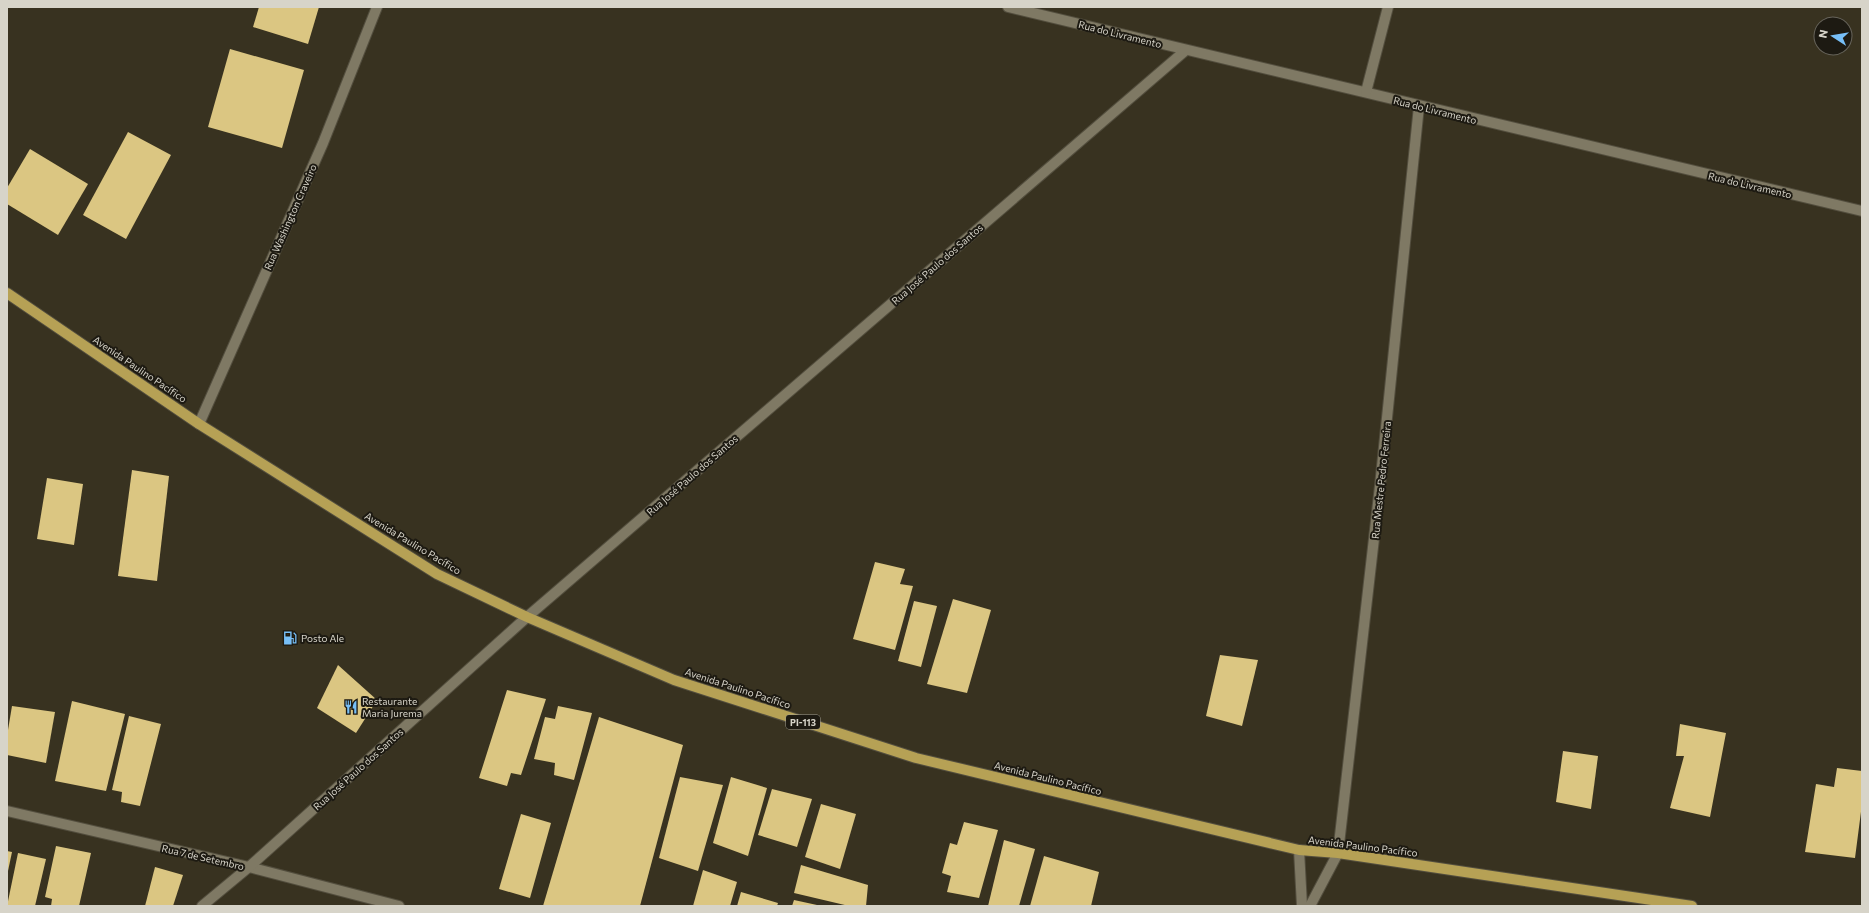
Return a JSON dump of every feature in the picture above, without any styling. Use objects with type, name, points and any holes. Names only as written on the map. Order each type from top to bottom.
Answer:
[{"type":"main road","name":"Avenida Paulino Pacífico","points":[[7,293],[199,424],[437,574],[527,617],[674,680],[916,758],[1299,850],[1338,853],[1692,906]]},
{"type":"street","name":"Rua Washington Craveiro","points":[[199,424],[323,143],[377,7]]},
{"type":"street","name":"Rua do Livramento","points":[[1008,7],[1862,211]]},
{"type":"street","points":[[1366,92],[1388,7]]},
{"type":"street","name":"Rua José Paulo dos Santos","points":[[202,906],[248,867],[527,617],[1186,50]]},
{"type":"street","name":"Rua Mestre Pedro Ferreira","points":[[1338,853],[1380,486],[1419,106]]},
{"type":"street","name":"Rua 7 de Setembro","points":[[7,811],[248,867],[399,906]]},
{"type":"street","points":[[1299,850],[1302,906]]},
{"type":"street","points":[[1310,906],[1338,853]]},
{"type":"building","points":[[259,7],[319,7],[308,44],[253,27]]},
{"type":"building","points":[[230,49],[304,70],[282,148],[208,127]]},
{"type":"building","points":[[128,132],[171,155],[126,239],[83,215]]},
{"type":"building","points":[[30,149],[88,184],[58,235],[7,204],[7,188]]},
{"type":"building","points":[[132,470],[169,476],[157,581],[118,576]]},
{"type":"building","points":[[47,478],[83,484],[74,545],[37,539]]},
{"type":"building","points":[[875,562],[905,569],[900,584],[913,586],[895,650],[853,639]]},
{"type":"building","points":[[953,599],[991,610],[967,693],[927,684]]},
{"type":"building","points":[[914,601],[937,606],[921,667],[898,661]]},
{"type":"building","points":[[1220,655],[1258,660],[1242,726],[1206,716]]},
{"type":"building","points":[[338,665],[377,700],[356,733],[317,708]]},
{"type":"building","points":[[507,690],[546,699],[521,775],[511,773],[507,786],[479,778]]},
{"type":"building","points":[[72,701],[125,714],[106,791],[55,781]]},
{"type":"building","points":[[12,706],[55,712],[46,763],[7,755],[7,736]]},
{"type":"building","points":[[558,706],[592,713],[574,780],[554,775],[555,763],[534,759],[545,717],[555,719]]},
{"type":"building","points":[[129,716],[161,724],[140,806],[121,802],[122,792],[112,790]]},
{"type":"building","points":[[599,717],[683,745],[640,906],[543,906]]},
{"type":"building","points":[[1680,724],[1726,733],[1710,817],[1670,808],[1684,756],[1676,756]]},
{"type":"building","points":[[1563,751],[1598,756],[1591,809],[1556,802]]},
{"type":"building","points":[[1837,768],[1862,771],[1862,804],[1855,858],[1805,852],[1816,784],[1834,787]]},
{"type":"building","points":[[680,777],[723,785],[698,871],[659,858]]},
{"type":"building","points":[[731,777],[767,788],[748,856],[713,843]]},
{"type":"building","points":[[772,789],[812,799],[797,847],[758,835]]},
{"type":"building","points":[[821,804],[856,814],[840,869],[805,857]]},
{"type":"building","points":[[521,814],[551,823],[530,898],[499,889]]},
{"type":"building","points":[[964,822],[998,830],[979,898],[947,892],[951,876],[942,873],[950,843],[957,845]]},
{"type":"building","points":[[1004,840],[1035,849],[1019,906],[988,906]]},
{"type":"building","points":[[56,846],[91,853],[79,906],[51,906],[52,899],[45,897]]},
{"type":"building","points":[[7,851],[12,852],[8,871],[7,871]]},
{"type":"building","points":[[18,853],[46,859],[35,906],[7,906]]},
{"type":"building","points":[[1044,856],[1099,872],[1091,906],[1030,906]]},
{"type":"building","points":[[801,865],[868,885],[866,906],[849,906],[794,893]]},
{"type":"building","points":[[155,867],[183,875],[173,906],[145,906]]},
{"type":"building","points":[[703,870],[737,882],[730,906],[693,906]]},
{"type":"building","points":[[741,892],[778,903],[777,906],[737,906]]},
{"type":"building","points":[[794,900],[817,905],[817,906],[792,906]]},
{"type":"place","name":"Posto Ale","points":[[290,638]]},
{"type":"place","name":"Restaurante Maria Jurema","points":[[351,707]]}]
